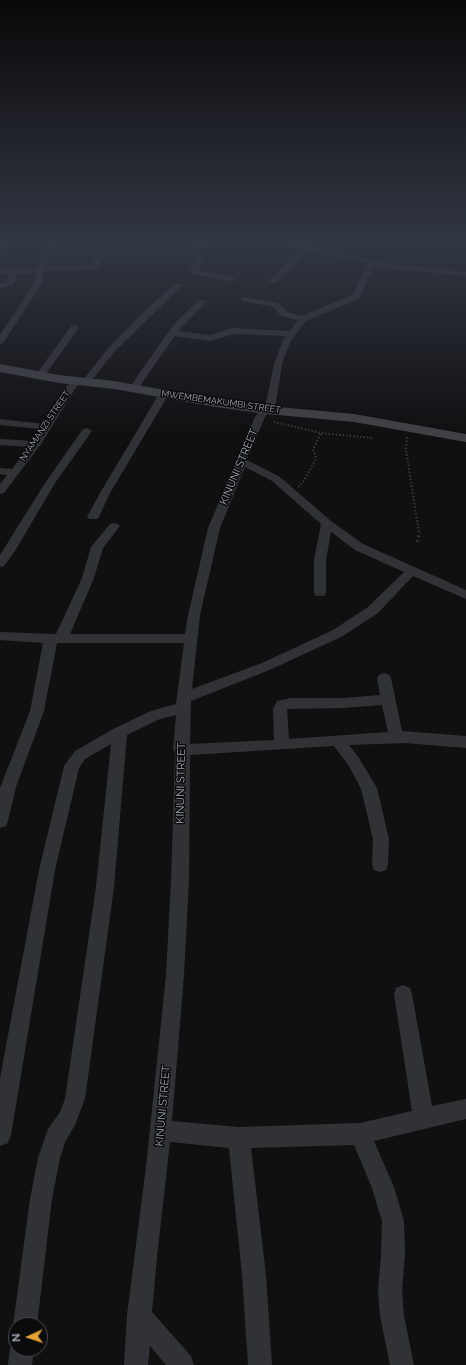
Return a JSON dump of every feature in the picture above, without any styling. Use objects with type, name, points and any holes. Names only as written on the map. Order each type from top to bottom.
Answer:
[{"type":"street","points":[[0,341],[3,332],[22,307]]},
{"type":"street","name":"NYAMANZI STREET","points":[[0,491],[81,381],[154,307]]},
{"type":"street","points":[[134,388],[180,322],[197,307]]},
{"type":"street","points":[[278,307],[284,314],[303,319],[332,307]]},
{"type":"street","name":"KINUNI STREET","points":[[136,1365],[139,1315],[160,1131],[174,983],[178,918],[181,750],[184,703],[194,615],[214,528],[241,461],[263,414],[271,403],[280,356],[286,342],[303,319]]},
{"type":"street","points":[[40,376],[75,328]]},
{"type":"street","points":[[172,333],[211,338],[232,331],[292,334]]},
{"type":"street","name":"MWEMBEMAKUMBI STREET","points":[[0,368],[40,376],[134,388],[263,414],[354,418],[466,438]]},
{"type":"street","points":[[93,517],[105,493],[164,394]]},
{"type":"street","points":[[0,422],[46,427]]},
{"type":"street","points":[[0,563],[9,551],[50,483],[87,431]]},
{"type":"street","points":[[0,442],[36,444]]},
{"type":"street","points":[[241,461],[276,480],[292,492],[327,524],[359,547],[466,595]]},
{"type":"street","points":[[0,471],[14,472]]},
{"type":"street","points":[[320,593],[320,560],[327,524]]},
{"type":"street","points":[[0,821],[4,789],[37,711],[56,638],[88,578],[97,547],[114,526]]},
{"type":"street","points":[[0,1135],[47,870],[72,766],[80,754],[120,732],[156,715],[338,633],[373,610],[411,571]]},
{"type":"street","points":[[0,636],[56,638],[191,638]]},
{"type":"street","points":[[384,678],[396,737]]},
{"type":"street","points":[[282,745],[280,709],[282,705],[291,703],[344,703],[389,699]]},
{"type":"street","points":[[26,1317],[41,1199],[48,1158],[56,1137],[68,1118],[74,1099],[105,888],[120,732]]},
{"type":"street","points":[[181,750],[396,737],[466,742]]},
{"type":"street","points":[[337,740],[354,762],[369,788],[381,839],[380,865]]},
{"type":"street","points":[[403,994],[424,1119]]},
{"type":"street","points":[[160,1131],[238,1138],[360,1134],[466,1109]]},
{"type":"street","points":[[360,1134],[383,1187],[393,1222],[393,1255],[390,1290],[392,1316],[402,1365]]},
{"type":"street","points":[[238,1138],[254,1275],[260,1365]]},
{"type":"street","points":[[139,1315],[182,1365]]},
{"type":"path","points":[[263,414],[278,423],[321,433],[372,438]]},
{"type":"path","points":[[408,428],[406,450],[410,481],[420,531],[417,542]]},
{"type":"path","points":[[292,492],[303,482],[316,459],[314,445],[321,433]]}]
